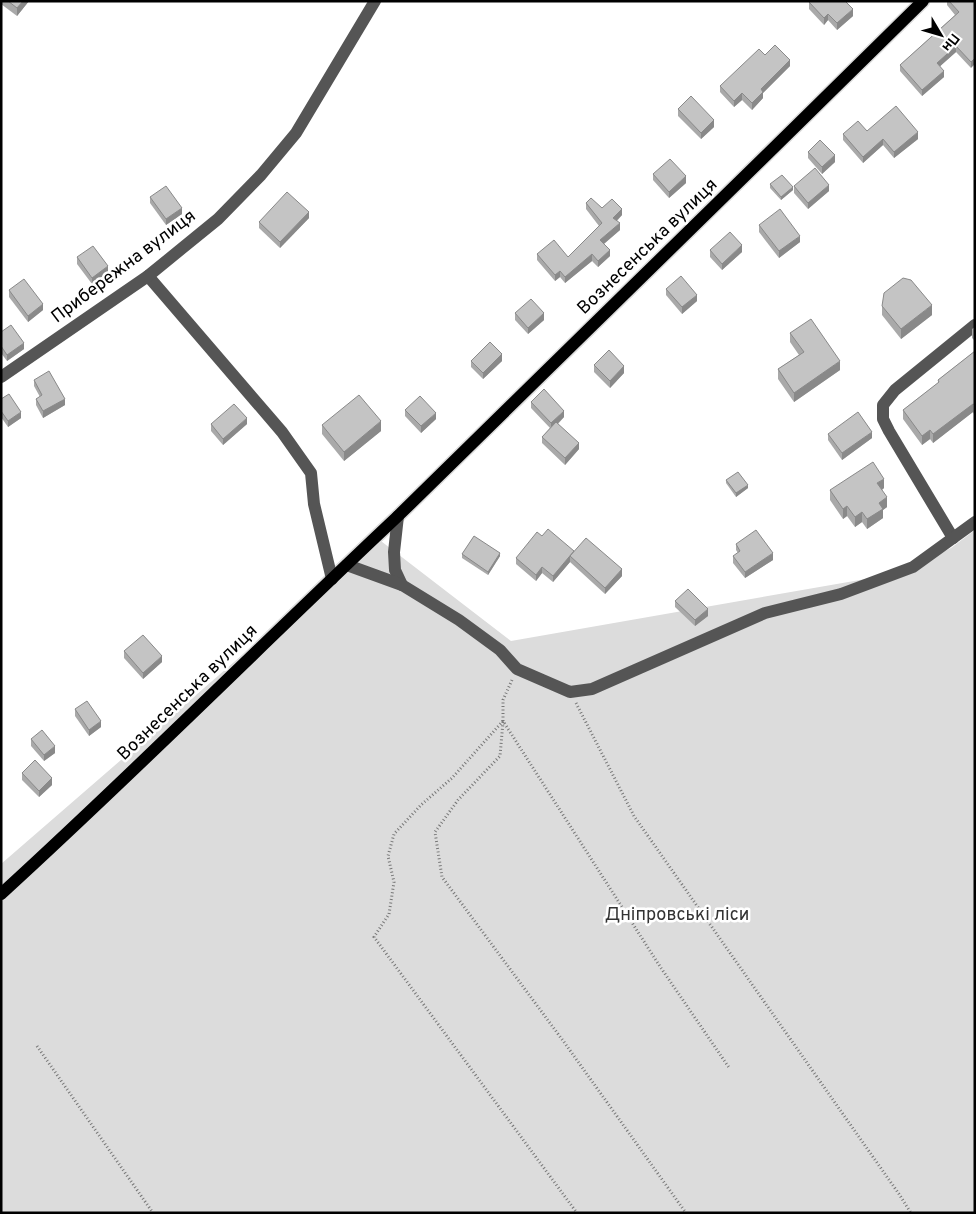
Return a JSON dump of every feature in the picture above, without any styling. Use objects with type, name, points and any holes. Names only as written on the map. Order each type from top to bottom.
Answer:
[{"type":"main road","name":"Вознесенська вулиця","points":[[1,894],[77,825],[398,516],[798,126],[923,1]]},
{"type":"street","name":"Прибережна вулиця","points":[[1,377],[148,276],[218,219],[261,175],[296,133],[375,1]]},
{"type":"street","points":[[148,276],[282,432],[311,473],[314,504],[332,579]]},
{"type":"street","points":[[953,538],[883,419],[883,406],[895,390],[975,325]]},
{"type":"street","points":[[398,516],[394,552],[395,570],[402,585]]},
{"type":"street","points":[[346,565],[402,585],[459,620],[500,650],[517,668],[570,692],[592,689],[765,613],[841,594],[913,567],[975,522]]},
{"type":"path","points":[[517,668],[503,700],[500,756],[458,800],[435,832],[442,877],[564,1042],[686,1213]]},
{"type":"path","points":[[570,692],[634,816],[899,1194],[910,1213]]},
{"type":"path","points":[[503,722],[661,968],[730,1069]]},
{"type":"path","points":[[503,722],[452,778],[421,805],[394,834],[388,856],[394,882],[389,914],[374,937],[577,1213]]},
{"type":"path","points":[[37,1046],[153,1213]]},
{"type":"green space","name":"Дніпровські ліси","points":[[975,530],[975,1213],[1,1213],[1,864],[377,538],[511,641],[900,573],[951,548]]},
{"type":"building","points":[[8,1],[23,1],[17,8]]},
{"type":"building","points":[[810,1],[845,1],[853,9],[837,23],[828,14],[824,18]]},
{"type":"building","points":[[949,1],[975,1],[975,58],[971,62],[956,46],[937,63],[944,71],[922,90],[900,65],[959,12]]},
{"type":"building","points":[[775,45],[790,60],[761,89],[763,92],[752,103],[742,93],[734,101],[720,86],[759,49],[765,55]]},
{"type":"building","points":[[691,96],[714,120],[701,133],[678,109]]},
{"type":"building","points":[[896,106],[918,132],[894,152],[883,139],[863,157],[843,134],[858,121],[867,131]]},
{"type":"building","points":[[820,140],[835,155],[822,167],[808,152]]},
{"type":"building","points":[[670,159],[686,176],[669,192],[653,174]]},
{"type":"building","points":[[815,168],[829,185],[808,203],[794,186]]},
{"type":"building","points":[[782,175],[793,187],[781,197],[770,184]]},
{"type":"building","points":[[166,186],[182,208],[166,219],[150,197]]},
{"type":"building","points":[[287,192],[309,212],[280,242],[259,222]]},
{"type":"building","points":[[591,198],[602,208],[612,199],[622,209],[613,218],[620,223],[600,240],[610,250],[598,261],[592,254],[565,277],[560,271],[555,275],[537,254],[554,240],[568,257],[602,223],[586,203]]},
{"type":"building","points":[[780,209],[800,236],[779,251],[759,225]]},
{"type":"building","points":[[730,232],[742,245],[722,264],[710,250]]},
{"type":"building","points":[[93,246],[108,266],[92,278],[77,257]]},
{"type":"building","points":[[681,276],[697,295],[682,307],[666,289]]},
{"type":"building","points":[[903,278],[911,280],[932,305],[901,329],[882,306],[884,293]]},
{"type":"building","points":[[24,279],[43,304],[28,316],[9,290]]},
{"type":"building","points":[[531,299],[544,313],[528,328],[515,313]]},
{"type":"building","points":[[811,319],[840,361],[794,393],[778,369],[804,352],[790,333]]},
{"type":"building","points":[[11,325],[24,343],[7,355],[1,346],[1,332]]},
{"type":"building","points":[[490,342],[502,354],[483,373],[471,361]]},
{"type":"building","points":[[609,350],[624,366],[610,381],[594,365]]},
{"type":"building","points":[[975,351],[975,405],[973,404],[933,434],[930,430],[922,436],[903,410]]},
{"type":"building","points":[[49,371],[65,399],[43,411],[36,399],[42,395],[34,380]]},
{"type":"building","points":[[544,389],[564,411],[551,423],[531,402]]},
{"type":"building","points":[[9,394],[21,412],[8,421],[1,411],[1,399]]},
{"type":"building","points":[[359,395],[381,421],[344,452],[322,425]]},
{"type":"building","points":[[420,396],[436,413],[421,426],[405,410]]},
{"type":"building","points":[[234,404],[247,418],[223,439],[211,424]]},
{"type":"building","points":[[858,412],[872,432],[842,453],[828,434]]},
{"type":"building","points":[[556,422],[579,443],[565,458],[542,437]]},
{"type":"building","points":[[873,462],[884,479],[877,483],[887,497],[879,503],[883,509],[867,519],[862,512],[855,517],[847,506],[843,509],[830,490]]},
{"type":"building","points":[[738,472],[748,485],[736,493],[726,480]]},
{"type":"building","points":[[548,529],[574,551],[553,576],[542,567],[536,575],[516,558],[537,532],[542,536]]},
{"type":"building","points":[[756,530],[773,553],[745,572],[733,556],[740,551],[736,544]]},
{"type":"building","points":[[474,536],[500,553],[488,572],[462,554]]},
{"type":"building","points":[[586,538],[622,569],[605,588],[570,556]]},
{"type":"building","points":[[688,589],[708,609],[695,620],[675,601]]},
{"type":"building","points":[[143,635],[162,656],[143,673],[124,651]]},
{"type":"building","points":[[87,701],[101,721],[89,730],[75,709]]},
{"type":"building","points":[[42,730],[55,746],[44,755],[31,739]]},
{"type":"building","points":[[35,760],[52,778],[39,791],[22,773]]}]
